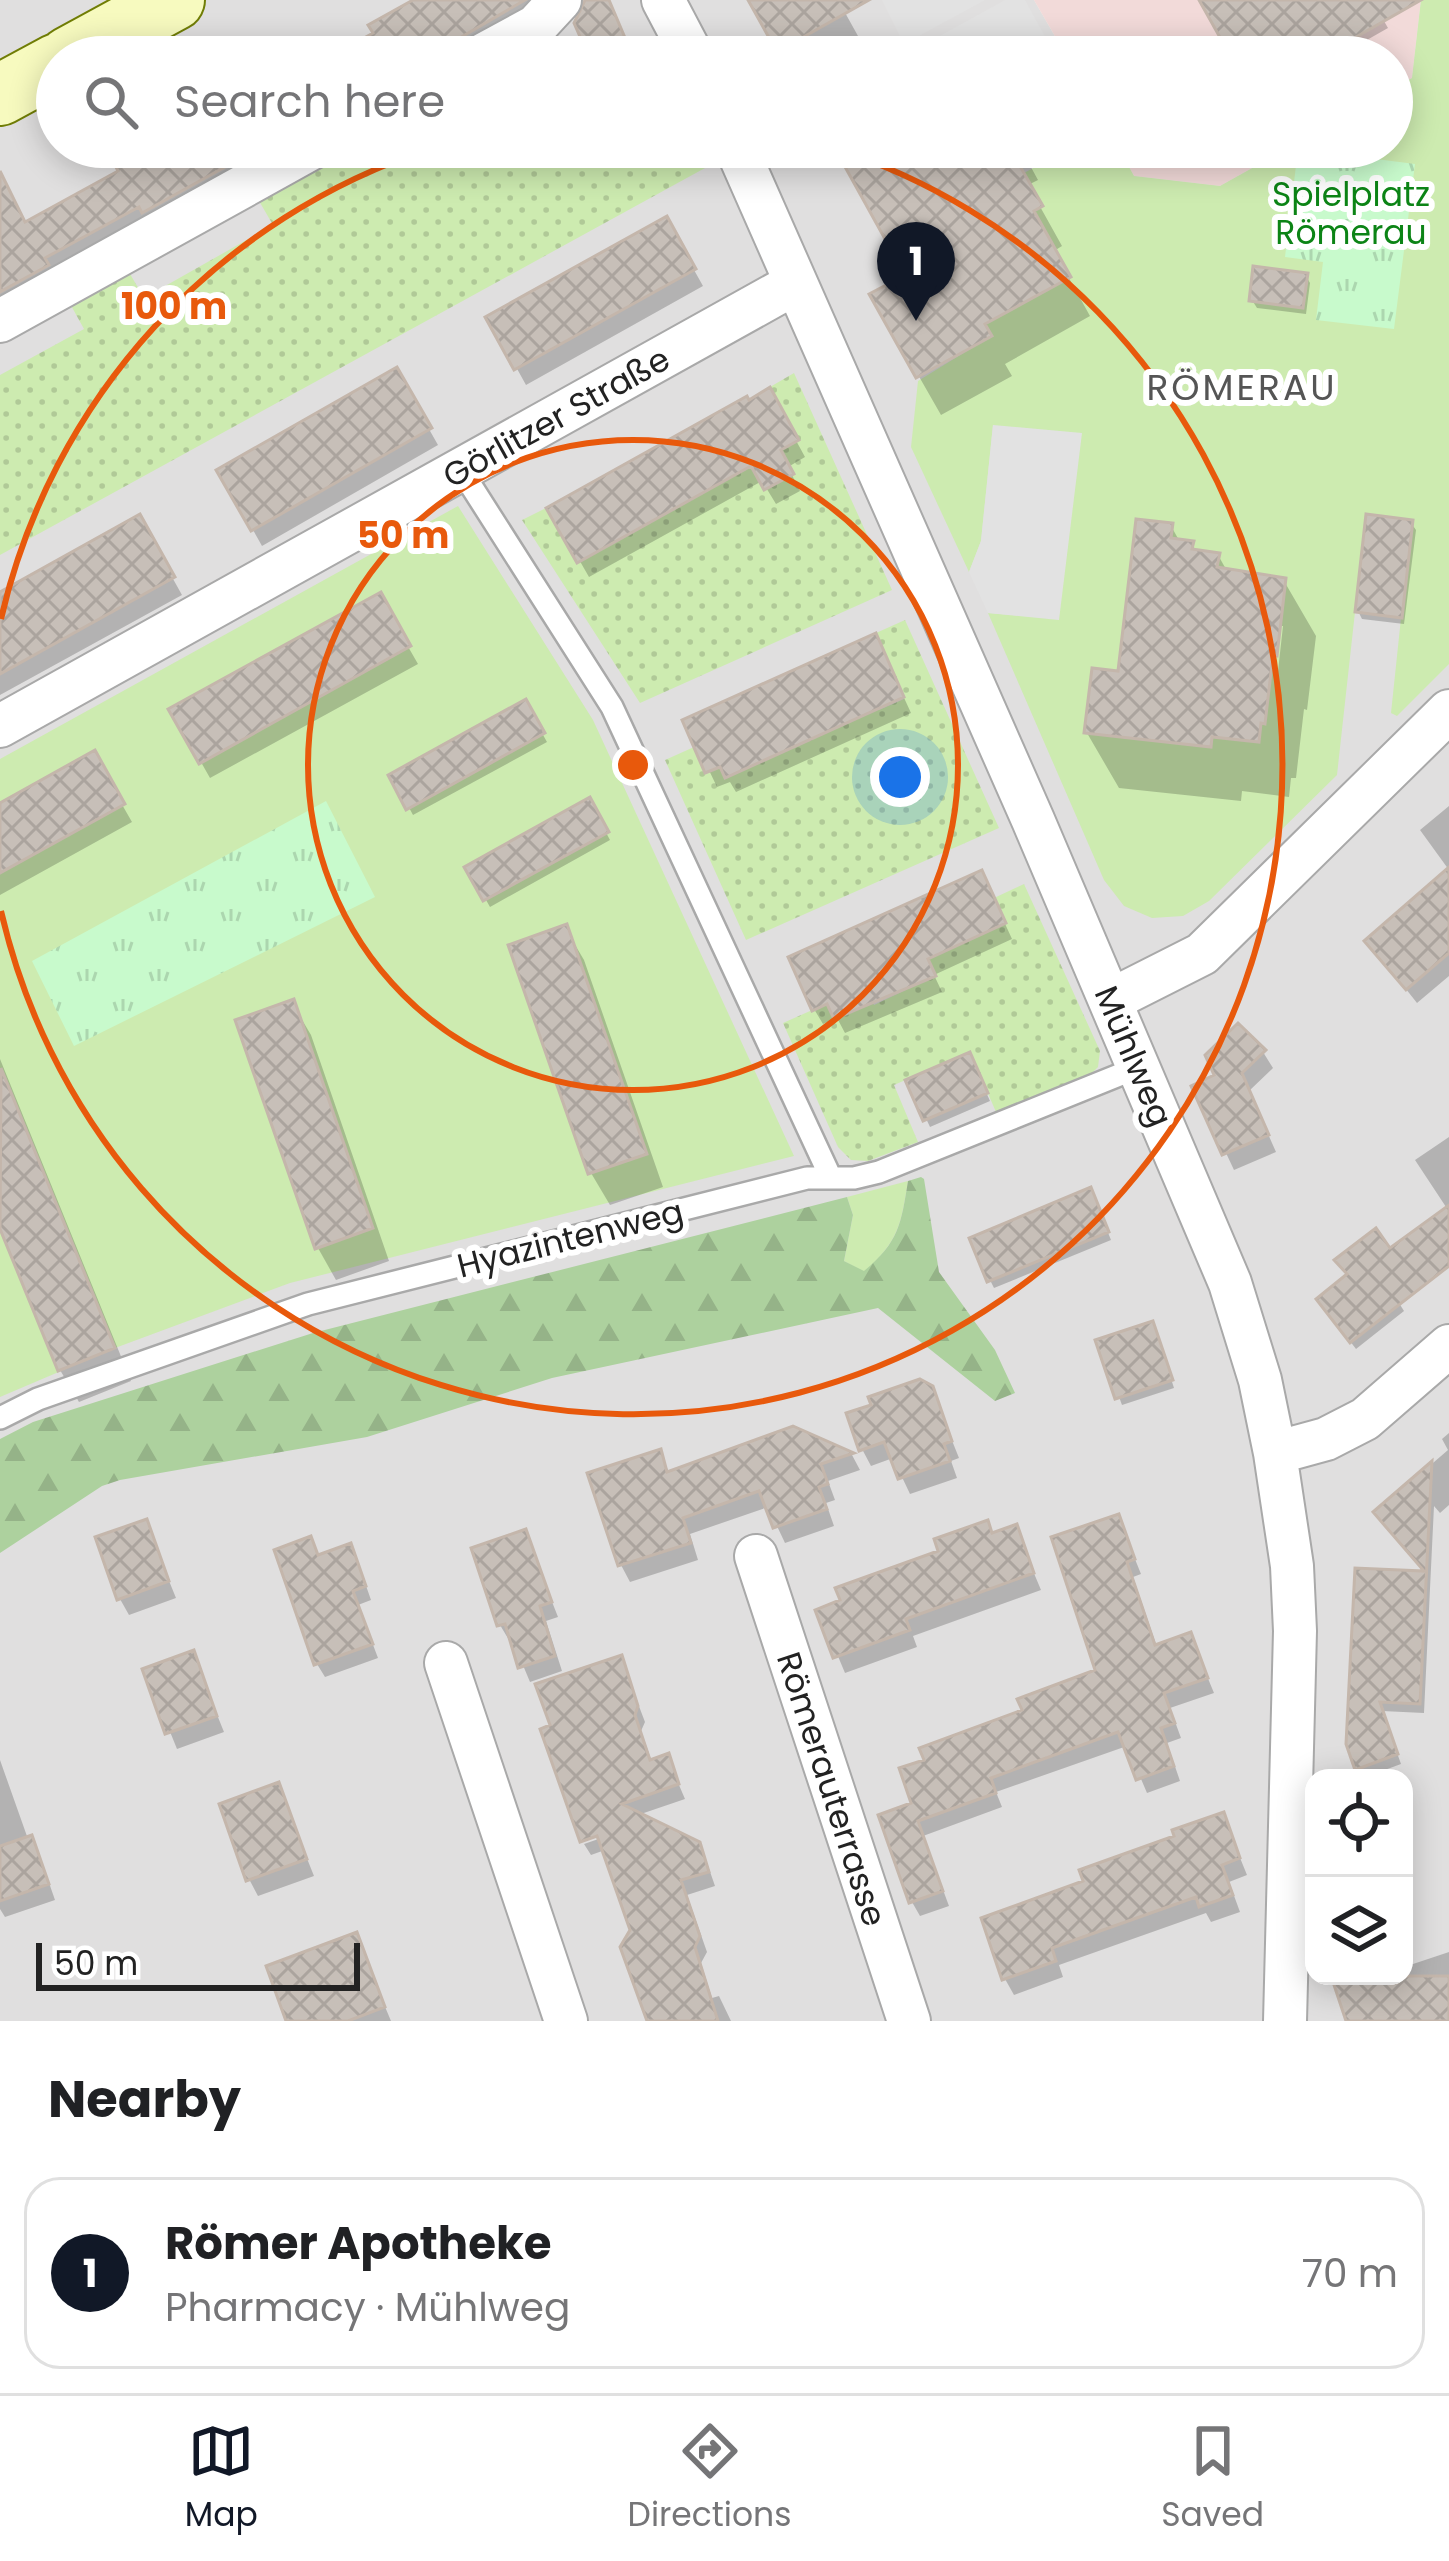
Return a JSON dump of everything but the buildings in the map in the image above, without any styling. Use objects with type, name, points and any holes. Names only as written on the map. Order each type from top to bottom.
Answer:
[{"type":"main road","points":[[108,36],[175,0]]},
{"type":"main road","points":[[0,95],[36,75]]},
{"type":"street","points":[[517,36],[536,26],[560,0]]},
{"type":"street","points":[[663,0],[682,36]]},
{"type":"street","points":[[0,321],[276,168]]},
{"type":"street","name":"Mühlweg","points":[[745,168],[1111,1000],[1230,1283],[1260,1380],[1292,1567],[1296,1650],[1285,2021]]},
{"type":"street","name":"Görlitzer Straße","points":[[0,726],[796,283]]},
{"type":"street","points":[[1111,1000],[1202,954],[1449,711]]},
{"type":"street","points":[[1275,1453],[1326,1439],[1365,1419],[1449,1346]]},
{"type":"street","name":"Römerauterrasse","points":[[756,1556],[909,2021]]},
{"type":"street","points":[[446,1663],[566,2021]]},
{"type":"lane","points":[[461,470],[612,707],[830,1176]]},
{"type":"lane","name":"Hyazintenweg","points":[[0,1418],[38,1399],[308,1304],[806,1178],[854,1178],[892,1168],[1139,1067]]},
{"type":"shaded area","points":[[0,0],[1034,0],[1055,36],[36,36],[36,168],[1130,168],[1134,176],[1220,186],[1252,168],[1413,168],[1413,69],[1421,0],[1449,0],[1449,2021],[0,2021]]},
{"type":"shaded area","points":[[882,0],[985,0],[919,36],[900,36]]},
{"type":"shaded area","points":[[1005,0],[1025,0],[1045,36],[940,36]]},
{"type":"shaded area","points":[[1034,0],[1421,0],[1413,69],[1413,36],[1055,36]]},
{"type":"shaded area","points":[[1130,168],[1252,168],[1220,186],[1134,176]]},
{"type":"shaded area","points":[[993,425],[1082,433],[1059,620],[988,613],[969,572],[981,541]]},
{"type":"green space","points":[[1421,0],[1449,0],[1449,664],[1397,716],[1391,713],[1401,618],[1355,612],[1337,775],[1209,901],[1183,916],[1152,918],[1124,906],[1104,880],[988,613],[1059,619],[993,425],[981,541],[969,572],[911,447],[918,381],[991,336],[984,322],[1070,277],[1030,214],[1042,206],[1024,173],[1033,168],[1130,168],[1134,176],[1220,186],[1252,168],[1413,168],[1413,69]]},
{"type":"green space","name":"Spielplatz Römerau","points":[[1415,164],[1394,329],[1316,320],[1323,262],[1285,257],[1296,168],[1413,168]]},
{"type":"green space","points":[[301,168],[705,168],[0,555],[0,375],[84,329],[68,300],[126,267],[144,298],[273,225],[255,194]]},
{"type":"green space","points":[[794,373],[892,590],[640,703],[522,520],[546,508],[577,562],[751,466],[764,489],[793,473],[781,450],[798,439],[770,387]]},
{"type":"green space","points":[[458,506],[593,720],[794,1156],[290,1283],[0,1397],[0,759]]},
{"type":"green space","points":[[905,620],[999,828],[746,940],[665,760],[694,747],[720,767],[726,778],[750,767],[745,756],[758,750],[764,761],[788,750],[799,732],[804,743],[826,733],[822,722],[873,698],[879,710],[904,699],[876,633]]},
{"type":"green space","points":[[326,801],[375,897],[74,1046],[32,961]]},
{"type":"green space","points":[[1024,884],[1100,1051],[1098,1067],[1087,1078],[996,1112],[970,1052],[894,1085],[918,1142],[868,1161],[851,1160],[838,1147],[783,1023],[864,987],[874,1005],[935,976],[928,958],[1005,924],[994,898]]},
{"type":"green space","points":[[921,1177],[939,1272],[995,1350],[1015,1393],[995,1401],[878,1308],[552,1378],[367,1437],[120,1480],[102,1486],[0,1553],[0,1439],[33,1422],[313,1333],[847,1197],[853,1215],[844,1261],[864,1271],[885,1251],[896,1231],[908,1181]]},
{"type":"green space","points":[[908,1181],[900,1221],[885,1251],[864,1272],[844,1261],[853,1215],[847,1197]]},
{"type":"place","name":"Römer Apotheke","points":[[916,321]]},
{"type":"district","name":"RÖMERAU","points":[[1242,387]]}]
